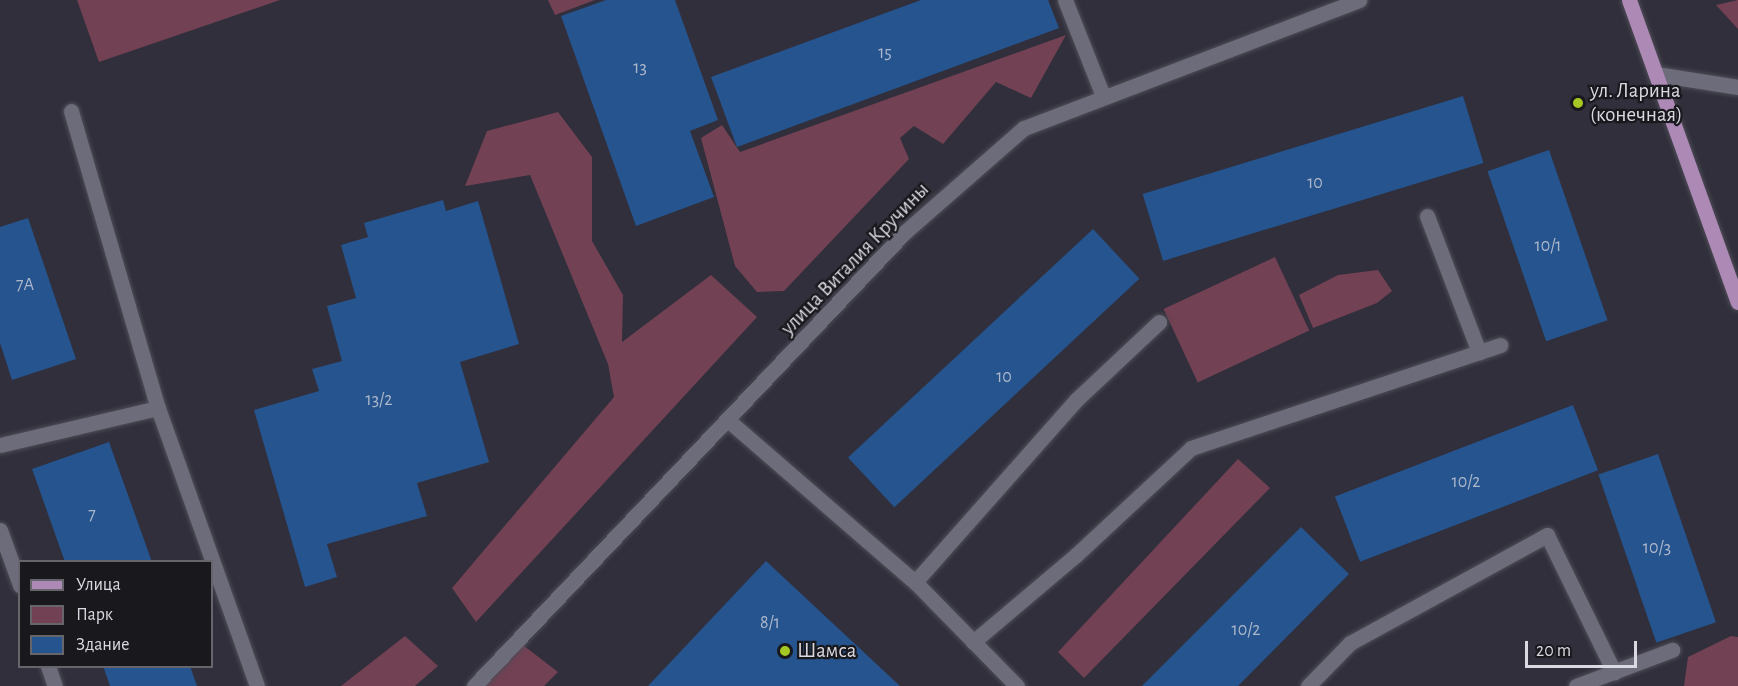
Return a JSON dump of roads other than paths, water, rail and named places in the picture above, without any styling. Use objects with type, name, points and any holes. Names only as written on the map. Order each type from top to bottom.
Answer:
[{"type":"main road","points":[[1629,0],[1738,302]]},
{"type":"street","points":[[1065,0],[1102,96]]},
{"type":"street","name":"улица Виталия Кручины","points":[[474,686],[729,421],[914,224],[1024,128],[1102,96],[1359,0]]},
{"type":"street","points":[[1656,74],[1738,87]]},
{"type":"street","points":[[71,111],[158,408],[212,560]]},
{"type":"street","points":[[1427,216],[1479,352]]},
{"type":"street","points":[[915,582],[1076,400],[1159,322]]},
{"type":"street","points":[[973,642],[1076,555],[1191,448],[1500,345]]},
{"type":"street","points":[[0,445],[158,408]]},
{"type":"street","points":[[729,421],[915,582],[1017,686]]},
{"type":"street","points":[[0,530],[18,580]]},
{"type":"street","points":[[1308,686],[1350,643],[1547,535],[1614,672]]},
{"type":"street","points":[[213,562],[257,686]]},
{"type":"street","points":[[1576,686],[1672,650]]},
{"type":"street","points":[[49,668],[55,686]]},
{"type":"place","name":"ул. Ларина (конечная)","points":[[1578,103]]},
{"type":"place","name":"Шамса","points":[[785,651]]}]
